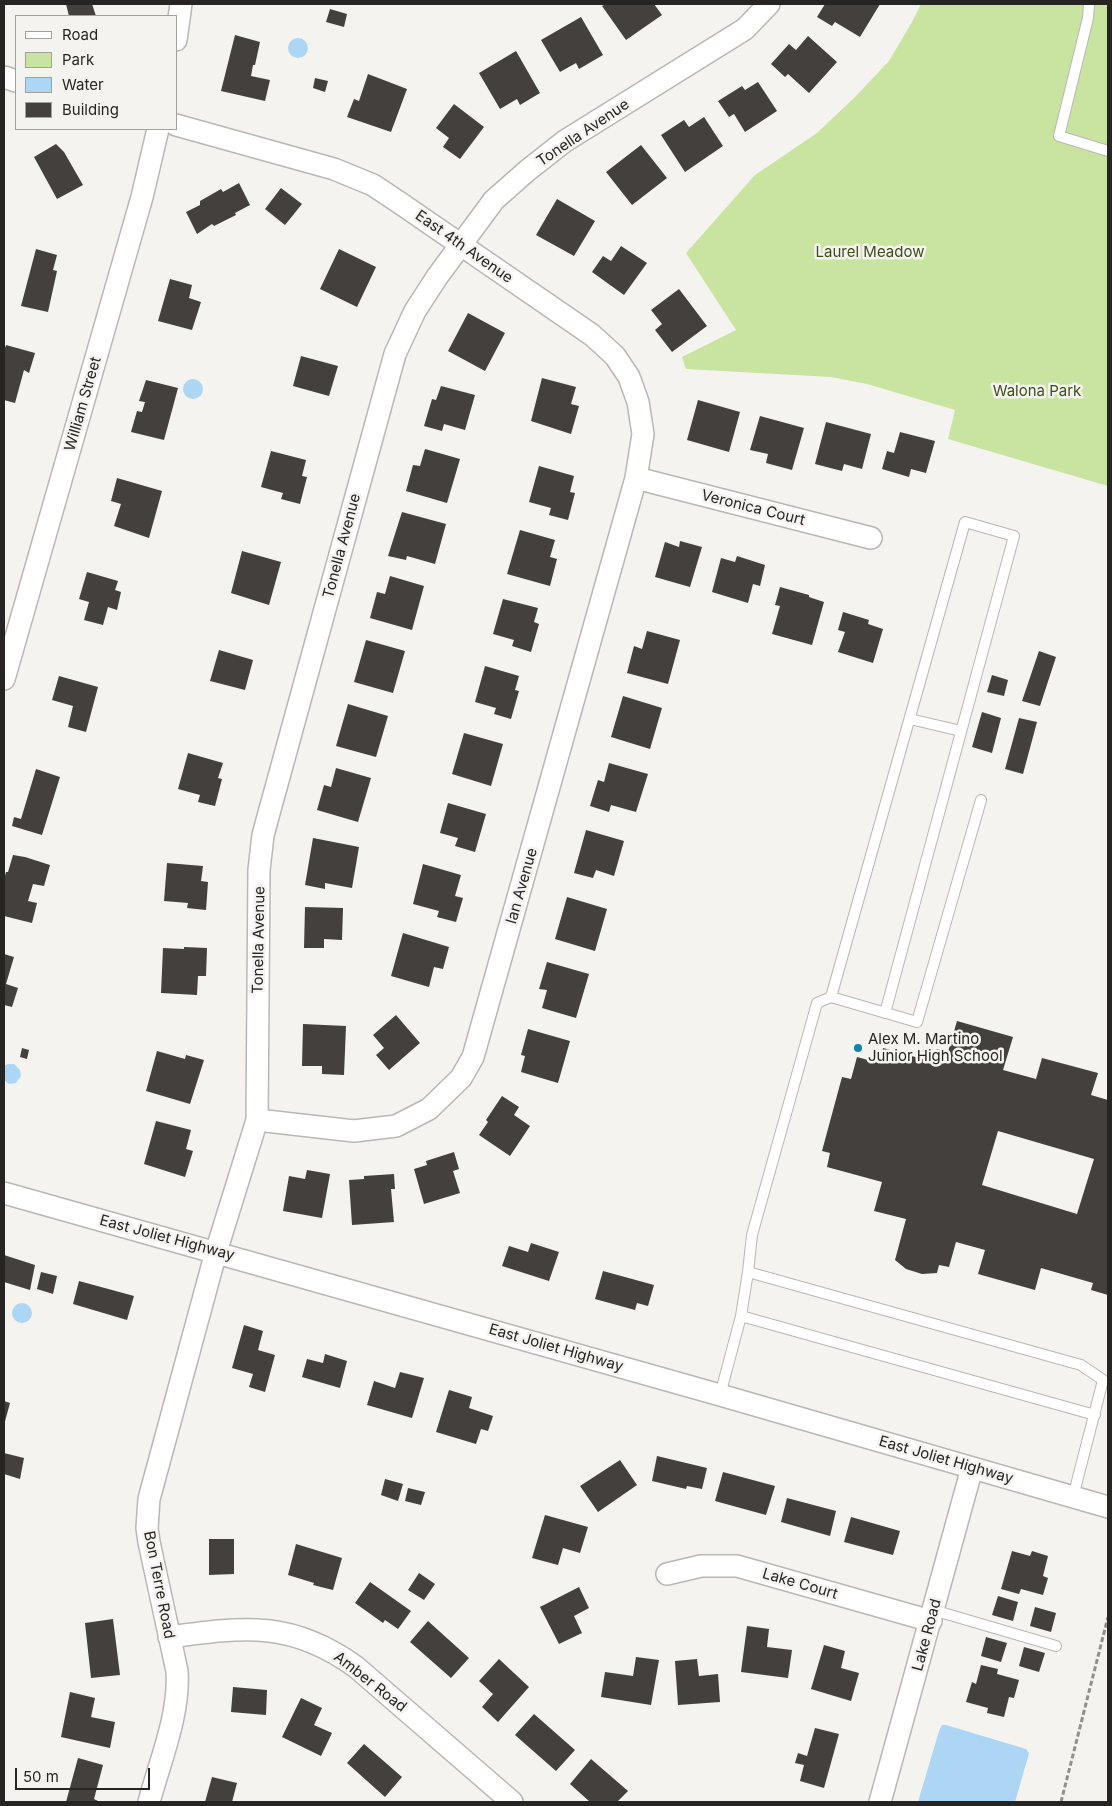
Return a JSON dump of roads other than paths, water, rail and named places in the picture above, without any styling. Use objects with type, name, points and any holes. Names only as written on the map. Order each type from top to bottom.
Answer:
[{"type":"street","points":[[178,26],[181,4]]},
{"type":"street","name":"Tonella Avenue","points":[[216,1252],[257,1120],[259,870],[264,835],[395,354],[415,311],[494,200],[565,141],[745,29],[770,4]]},
{"type":"street","name":"East 4th Avenue","points":[[178,126],[334,169],[373,185],[592,335],[615,356],[629,377],[638,402],[643,434],[636,478]]},
{"type":"street","name":"William Street","points":[[4,679],[142,197],[158,130]]},
{"type":"street","name":"Veronica Court","points":[[636,478],[871,538]]},
{"type":"street","name":"Ian Avenue","points":[[257,1120],[354,1130],[396,1126],[429,1109],[461,1078],[474,1057],[636,478]]},
{"type":"street","name":"East Joliet Highway","points":[[4,1192],[1108,1507]]},
{"type":"street","name":"Bon Terre Road","points":[[149,1802],[171,1723],[178,1687],[177,1671],[147,1528],[149,1499],[216,1252]]},
{"type":"street","name":"Lake Road","points":[[880,1802],[972,1468]]},
{"type":"street","name":"Lake Court","points":[[667,1574],[701,1566],[738,1566],[932,1615]]},
{"type":"street","name":"Amber Road","points":[[169,1637],[213,1631],[255,1629],[294,1636],[331,1651],[362,1672],[512,1802]]},
{"type":"lane","points":[[1089,4],[1088,18],[1058,136],[1108,151]]},
{"type":"lane","points":[[831,997],[965,522],[1014,536],[885,1013]]},
{"type":"lane","points":[[910,720],[961,732]]},
{"type":"lane","points":[[720,1395],[741,1316],[752,1235],[817,1002],[831,997],[917,1022],[981,800]]},
{"type":"lane","points":[[748,1272],[1081,1365],[1103,1380],[1096,1415],[1073,1497]]},
{"type":"lane","points":[[741,1316],[1096,1415]]},
{"type":"lane","points":[[932,1615],[1056,1646]]},
{"type":"water","points":[[298,38],[305,41],[308,48],[305,55],[298,58],[291,55],[288,48],[291,41]]},
{"type":"water","points":[[193,379],[200,382],[203,389],[200,396],[193,399],[186,396],[183,389],[186,382]]},
{"type":"water","points":[[14,1064],[20,1070],[21,1076],[16,1083],[9,1084],[4,1080],[4,1066]]},
{"type":"water","points":[[22,1303],[29,1306],[32,1313],[29,1320],[22,1323],[15,1320],[12,1313],[15,1306]]},
{"type":"water","points":[[942,1725],[1026,1749],[1029,1753],[1015,1802],[918,1802]]},
{"type":"place","name":"Alex M. Martino Junior High School","points":[[858,1048]]},
{"type":"park label","name":"Laurel Meadow","points":[[870,252]]},
{"type":"park label","name":"Walona Park","points":[[1037,391]]}]
